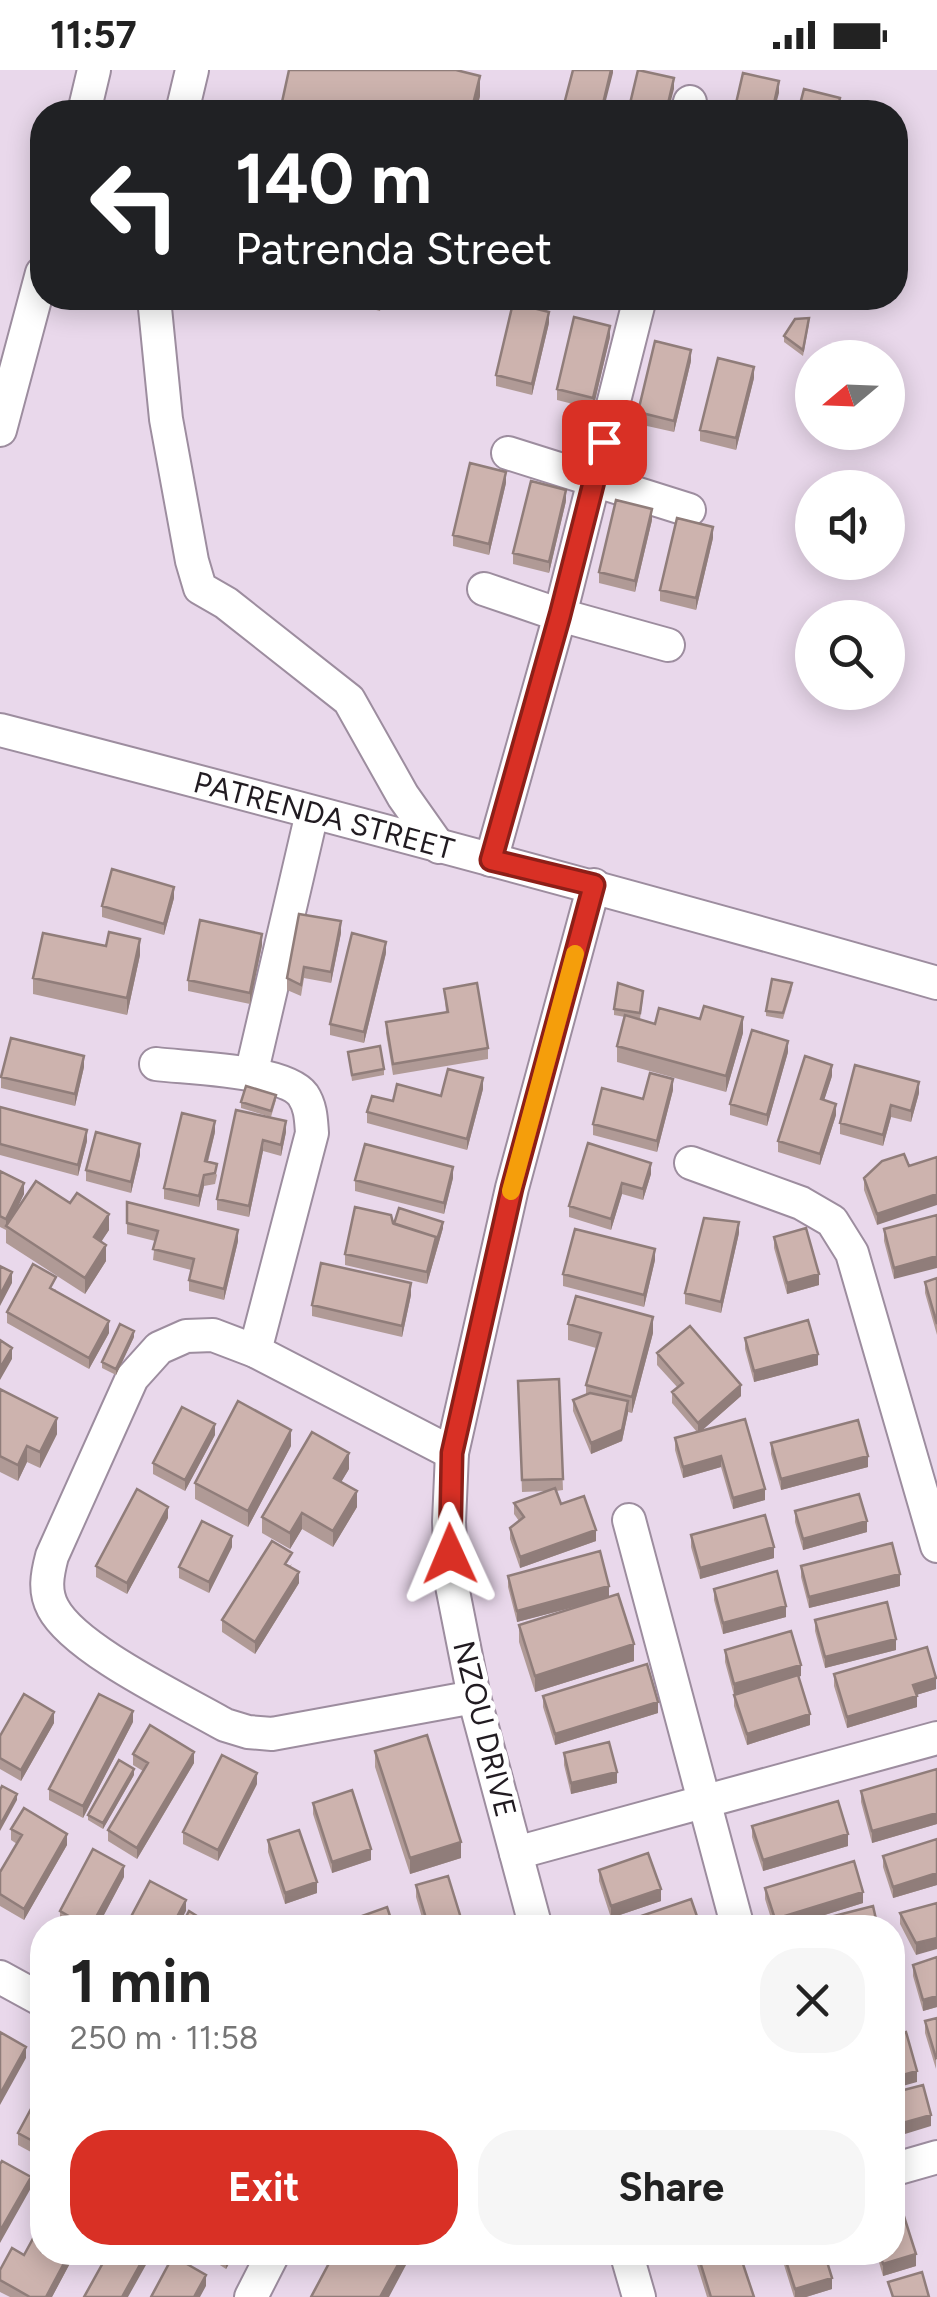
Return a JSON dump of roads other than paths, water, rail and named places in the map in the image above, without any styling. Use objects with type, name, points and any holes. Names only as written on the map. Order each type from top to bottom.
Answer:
[{"type":"street","points":[[87,100],[94,70]]},
{"type":"street","points":[[185,100],[192,70]]},
{"type":"street","points":[[0,430],[32,310]]},
{"type":"street","points":[[155,310],[166,419],[200,588],[226,602],[348,700],[403,796],[439,847]]},
{"type":"street","points":[[491,860],[560,615],[637,310]]},
{"type":"street","points":[[508,453],[689,510]]},
{"type":"street","points":[[484,589],[668,645]]},
{"type":"street","name":"PATRENDA STREET","points":[[0,730],[594,885],[937,983]]},
{"type":"street","points":[[251,1075],[312,813]]},
{"type":"street","name":"NZOU DRIVE","points":[[533,1915],[474,1697],[452,1586],[452,1453],[512,1188],[594,885]]},
{"type":"street","points":[[156,1064],[287,1083],[301,1092],[311,1112],[312,1133],[254,1351]]},
{"type":"street","points":[[691,1163],[801,1202],[832,1221],[852,1253],[937,1546]]},
{"type":"street","points":[[452,1453],[254,1351],[213,1335],[186,1336],[158,1348],[132,1378],[52,1556],[46,1582],[52,1606],[65,1626],[93,1648],[225,1725],[248,1732],[272,1734],[474,1697]]},
{"type":"street","points":[[628,1520],[734,1915]]},
{"type":"street","points":[[516,1853],[937,1738]]},
{"type":"street","points":[[0,1977],[30,1993]]},
{"type":"street","points":[[905,2166],[937,2157]]},
{"type":"street","points":[[250,2297],[267,2265]]},
{"type":"street","points":[[630,2265],[639,2297]]}]
